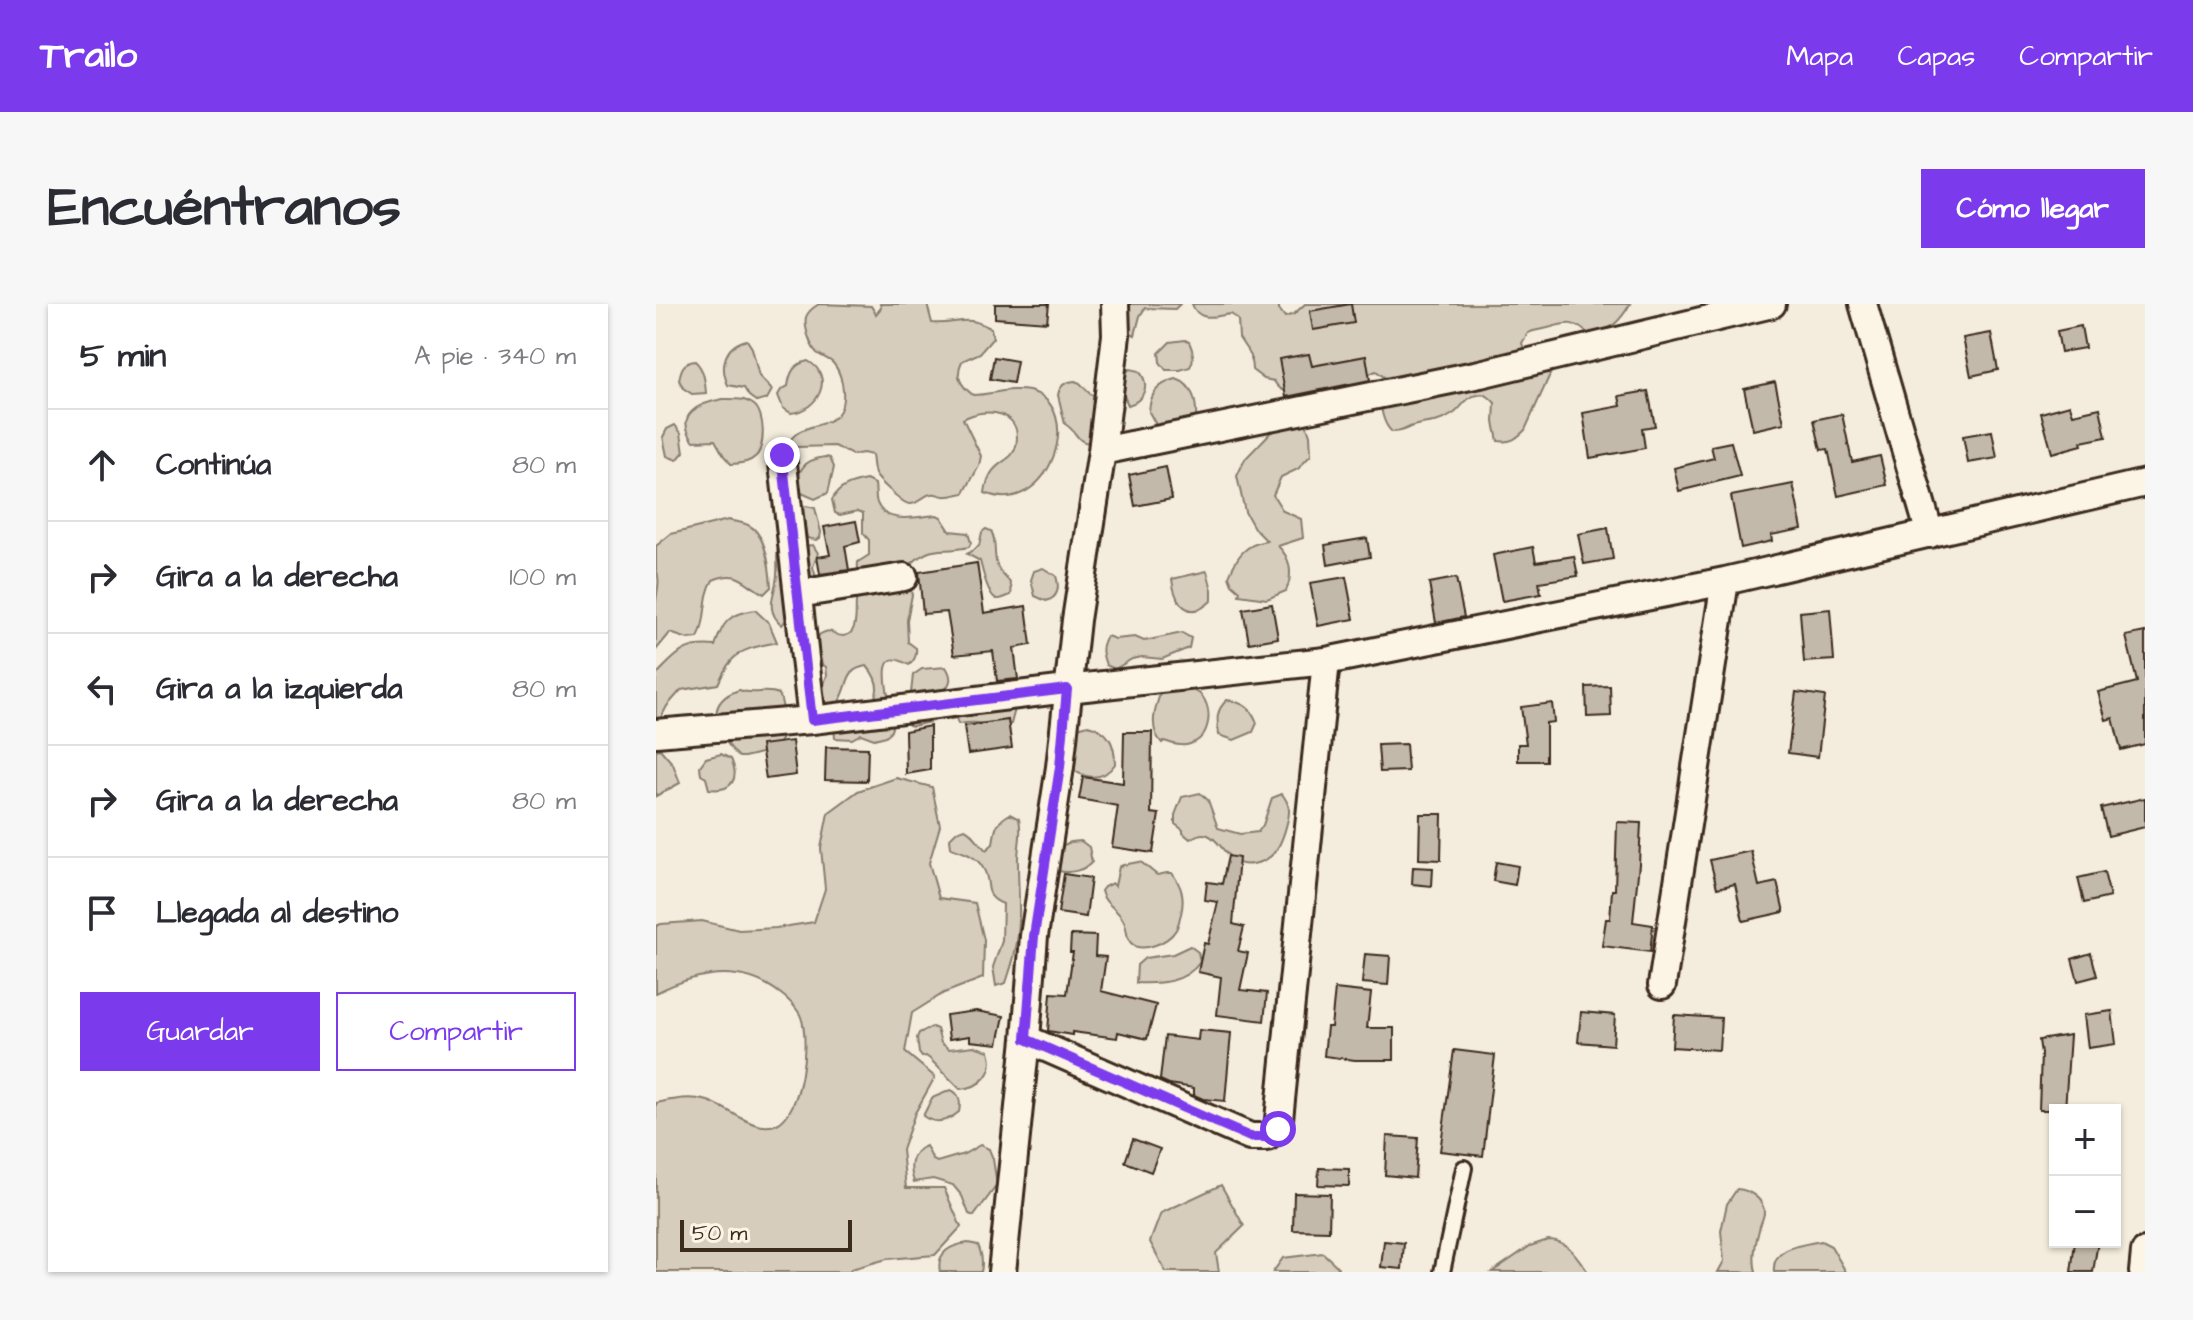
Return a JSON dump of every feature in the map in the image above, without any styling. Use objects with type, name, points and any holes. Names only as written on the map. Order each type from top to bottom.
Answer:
[{"type":"street","points":[[1002,1272],[1034,936],[1102,451],[1116,335],[1115,304]]},
{"type":"street","points":[[1102,451],[1480,374],[1772,304]]},
{"type":"street","points":[[1863,304],[1930,534]]},
{"type":"street","points":[[782,455],[812,720]]},
{"type":"street","points":[[656,733],[812,720],[1326,661],[1725,581],[2145,483]]},
{"type":"street","points":[[798,594],[904,577]]},
{"type":"street","points":[[1662,985],[1725,581]]},
{"type":"street","points":[[1026,1039],[1250,1137],[1267,1137],[1278,1129],[1326,661]]},
{"type":"street","points":[[2143,1272],[2145,1252]]},
{"type":"lane","points":[[1442,1272],[1464,1168]]},
{"type":"shaded area","points":[[819,304],[871,306],[876,314],[881,308],[880,304],[927,304],[932,323],[967,321],[991,328],[993,338],[980,353],[962,361],[960,380],[973,395],[1022,390],[1047,401],[1056,417],[1058,437],[1053,457],[1043,476],[1027,490],[1008,497],[985,493],[991,474],[1014,452],[1016,446],[1014,425],[1001,414],[982,413],[963,419],[981,456],[964,493],[946,496],[929,494],[912,504],[901,500],[877,477],[872,455],[852,455],[835,446],[797,447],[788,444],[802,430],[835,417],[843,399],[838,371],[833,363],[814,350],[807,330],[807,315]]},
{"type":"shaded area","points":[[1123,304],[1180,304],[1175,309],[1145,308],[1135,335],[1126,331]]},
{"type":"shaded area","points":[[1192,304],[1279,304],[1285,317],[1305,304],[1630,304],[1614,325],[1591,337],[1571,324],[1528,333],[1522,343],[1525,352],[1552,370],[1525,430],[1513,440],[1498,441],[1494,422],[1495,403],[1488,396],[1470,398],[1442,420],[1392,432],[1383,417],[1378,385],[1384,377],[1376,371],[1349,383],[1345,391],[1321,400],[1313,383],[1297,390],[1282,390],[1274,381],[1264,379],[1252,370],[1251,356],[1239,338],[1238,320],[1231,314],[1203,316]]},
{"type":"shaded area","points":[[747,340],[759,376],[772,390],[767,399],[757,402],[744,388],[728,385],[725,378],[724,363],[729,351]]},
{"type":"shaded area","points":[[1185,340],[1192,351],[1190,367],[1166,370],[1160,362],[1159,353],[1170,342]]},
{"type":"shaded area","points":[[695,361],[702,371],[706,393],[692,394],[683,388],[679,380],[683,367]]},
{"type":"shaded area","points":[[808,361],[821,375],[820,392],[809,406],[791,413],[783,408],[778,395],[788,386],[794,369]]},
{"type":"shaded area","points":[[1130,369],[1139,371],[1145,387],[1142,396],[1128,405],[1121,389],[1123,375]]},
{"type":"shaded area","points":[[1176,379],[1191,391],[1196,423],[1160,432],[1149,412],[1151,400],[1160,387]]},
{"type":"shaded area","points":[[1075,381],[1091,395],[1096,394],[1098,442],[1081,440],[1065,424],[1058,395],[1064,385]]},
{"type":"shaded area","points":[[723,399],[747,401],[758,409],[763,431],[761,446],[759,453],[747,462],[731,464],[715,440],[694,441],[688,432],[686,424],[692,411],[706,403]]},
{"type":"shaded area","points":[[1304,417],[1310,435],[1311,455],[1298,469],[1281,477],[1273,495],[1283,511],[1301,519],[1303,538],[1278,546],[1290,567],[1286,591],[1267,599],[1239,595],[1240,591],[1229,576],[1235,563],[1247,548],[1267,541],[1254,528],[1245,512],[1237,476],[1245,459],[1271,432],[1286,422]]},
{"type":"shaded area","points":[[675,425],[681,433],[684,452],[677,460],[667,456],[663,437],[667,429]]},
{"type":"shaded area","points":[[825,457],[830,458],[834,467],[828,493],[815,499],[797,491],[798,477],[803,467]]},
{"type":"shaded area","points":[[866,480],[875,484],[877,503],[888,515],[904,518],[937,515],[950,531],[968,533],[971,543],[969,547],[929,552],[906,569],[912,595],[907,620],[908,642],[916,648],[916,653],[909,665],[899,660],[888,663],[889,701],[896,703],[902,696],[911,693],[913,675],[922,669],[946,667],[950,681],[939,702],[934,721],[913,726],[903,717],[883,737],[874,739],[861,734],[852,739],[835,738],[834,728],[863,710],[875,696],[877,688],[867,666],[854,670],[839,702],[826,715],[819,701],[827,675],[817,644],[819,635],[830,631],[843,636],[852,632],[860,585],[858,562],[869,555],[869,540],[863,533],[863,513],[835,513],[832,500],[842,488]]},
{"type":"shaded area","points":[[801,507],[815,508],[821,532],[816,540],[807,538]]},
{"type":"shaded area","points":[[728,520],[748,525],[759,536],[766,552],[771,587],[764,594],[735,577],[713,580],[698,638],[688,639],[670,633],[656,650],[656,546],[671,534]]},
{"type":"shaded area","points":[[986,529],[993,535],[999,570],[1011,585],[1011,595],[1000,599],[991,593],[980,561],[967,554],[979,546],[982,532]]},
{"type":"shaded area","points":[[781,543],[793,547],[813,545],[818,553],[813,567],[817,581],[787,600],[787,619],[782,625],[772,607],[777,550]]},
{"type":"shaded area","points":[[1043,568],[1056,576],[1058,585],[1055,595],[1046,601],[1035,596],[1031,580],[1034,571]]},
{"type":"shaded area","points":[[1207,571],[1212,600],[1196,610],[1184,607],[1176,596],[1172,579]]},
{"type":"shaded area","points":[[755,610],[769,623],[777,642],[734,657],[718,684],[681,690],[667,706],[656,727],[656,675],[688,648],[715,646],[728,620]]},
{"type":"shaded area","points":[[1182,633],[1191,638],[1189,648],[1162,659],[1132,659],[1115,669],[1106,665],[1102,650],[1107,636],[1115,639],[1135,637],[1144,641]]},
{"type":"shaded area","points":[[1177,684],[1199,693],[1208,708],[1206,730],[1197,741],[1187,745],[1162,743],[1154,725],[1161,691]]},
{"type":"shaded area","points":[[739,690],[779,694],[785,725],[781,739],[772,748],[744,757],[739,757],[725,740],[717,721],[720,703]]},
{"type":"shaded area","points":[[1013,699],[1015,709],[1011,724],[1006,726],[958,724],[956,718],[951,719],[949,715],[978,714],[984,701]]},
{"type":"shaded area","points":[[1227,700],[1242,704],[1252,713],[1257,723],[1253,732],[1234,740],[1219,735],[1217,720]]},
{"type":"shaded area","points":[[1088,725],[1106,734],[1114,750],[1115,764],[1104,774],[1091,777],[1067,764],[1074,729]]},
{"type":"shaded area","points":[[660,749],[673,764],[680,783],[656,796],[656,750]]},
{"type":"shaded area","points":[[721,754],[731,759],[734,778],[728,786],[709,789],[700,766],[706,758]]},
{"type":"shaded area","points":[[896,778],[932,787],[940,826],[929,863],[939,898],[975,903],[984,940],[983,978],[944,993],[912,1013],[905,1052],[935,1077],[915,1113],[902,1150],[906,1188],[944,1188],[961,1227],[935,1255],[887,1259],[851,1269],[850,1272],[656,1272],[656,1103],[698,1099],[759,1125],[777,1124],[793,1106],[802,1075],[805,1042],[801,1017],[790,1001],[766,984],[751,978],[719,974],[703,976],[656,993],[656,926],[702,921],[739,930],[814,922],[825,889],[821,848],[828,813],[858,791]]},
{"type":"shaded area","points":[[1200,793],[1208,800],[1218,828],[1240,834],[1258,832],[1272,798],[1282,794],[1288,804],[1289,815],[1283,837],[1272,855],[1261,862],[1244,864],[1231,858],[1208,835],[1201,834],[1190,839],[1183,833],[1175,824],[1182,797]]},
{"type":"shaded area","points":[[1010,814],[1019,819],[1020,825],[1018,930],[1006,983],[996,986],[993,967],[1002,941],[1003,904],[992,897],[986,874],[977,860],[951,848],[950,838],[965,829],[986,850],[993,844],[999,823]]},
{"type":"shaded area","points":[[1081,841],[1089,847],[1092,862],[1077,871],[1059,871],[1057,865],[1061,846]]},
{"type":"shaded area","points":[[1138,862],[1157,875],[1172,873],[1183,897],[1175,931],[1161,943],[1148,947],[1131,943],[1123,920],[1101,891],[1112,883],[1115,886],[1119,867]]},
{"type":"shaded area","points":[[1190,946],[1198,952],[1200,962],[1187,974],[1163,982],[1136,983],[1137,965],[1145,958],[1173,954]]},
{"type":"shaded area","points":[[932,1027],[937,1029],[941,1043],[949,1049],[974,1046],[989,1051],[990,1066],[985,1078],[974,1086],[960,1089],[930,1059],[922,1057],[917,1038],[919,1033]]},
{"type":"shaded area","points":[[951,1090],[959,1099],[959,1112],[941,1121],[923,1116],[932,1098]]},
{"type":"shaded area","points":[[980,1145],[989,1149],[997,1185],[974,1216],[969,1214],[962,1196],[953,1185],[933,1179],[914,1182],[912,1161],[917,1152],[926,1146],[937,1162],[964,1154]]},
{"type":"shaded area","points":[[1221,1185],[1244,1226],[1216,1253],[1219,1272],[1166,1272],[1150,1242],[1161,1213]]},
{"type":"shaded area","points":[[1737,1189],[1747,1191],[1762,1203],[1764,1214],[1755,1249],[1756,1272],[1718,1272],[1724,1261],[1721,1231],[1727,1204]]},
{"type":"shaded area","points":[[1548,1240],[1567,1246],[1588,1272],[1492,1272],[1530,1246]]},
{"type":"shaded area","points":[[1821,1241],[1831,1246],[1846,1272],[1774,1272],[1774,1264],[1783,1252]]},
{"type":"shaded area","points":[[968,1243],[978,1245],[982,1258],[981,1272],[940,1272],[940,1259],[946,1251]]},
{"type":"shaded area","points":[[1323,1253],[1338,1267],[1337,1272],[1273,1272],[1283,1258]]},
{"type":"building","points":[[995,304],[1049,304],[1047,322],[995,318]]},
{"type":"building","points":[[1351,304],[1354,323],[1313,330],[1310,311]]},
{"type":"building","points":[[2081,326],[2085,348],[2061,352],[2057,331]]},
{"type":"building","points":[[1991,333],[1998,370],[1971,376],[1963,338]]},
{"type":"building","points":[[1309,354],[1312,366],[1366,356],[1370,380],[1286,397],[1279,359]]},
{"type":"building","points":[[994,357],[1017,361],[1013,383],[990,379]]},
{"type":"building","points":[[1775,382],[1784,423],[1753,430],[1744,389]]},
{"type":"building","points":[[1648,391],[1655,426],[1642,428],[1645,448],[1590,458],[1583,413],[1621,406],[1619,396]]},
{"type":"building","points":[[2070,405],[2073,414],[2100,408],[2106,437],[2052,453],[2041,413]]},
{"type":"building","points":[[1842,414],[1852,462],[1880,456],[1887,485],[1838,496],[1828,449],[1821,450],[1814,420]]},
{"type":"building","points":[[1992,431],[1997,458],[1968,463],[1963,436]]},
{"type":"building","points":[[1731,442],[1740,476],[1679,491],[1674,468],[1714,458],[1711,446]]},
{"type":"building","points":[[1166,467],[1172,499],[1135,506],[1129,475]]},
{"type":"building","points":[[1793,484],[1802,529],[1771,535],[1772,541],[1741,548],[1731,496]]},
{"type":"building","points":[[856,521],[860,542],[845,546],[849,570],[820,574],[817,557],[830,555],[824,527]]},
{"type":"building","points":[[1608,528],[1613,559],[1584,564],[1578,534]]},
{"type":"building","points":[[1367,538],[1370,557],[1328,565],[1325,545]]},
{"type":"building","points":[[1533,547],[1536,562],[1574,556],[1578,576],[1539,582],[1541,594],[1502,601],[1493,555]]},
{"type":"building","points":[[977,563],[984,613],[1026,606],[1031,645],[1014,648],[1018,679],[997,681],[993,651],[954,655],[947,612],[923,614],[919,572]]},
{"type":"building","points":[[1346,577],[1354,619],[1318,626],[1310,583]]},
{"type":"building","points":[[1456,578],[1464,617],[1436,623],[1429,583]]},
{"type":"building","points":[[1272,604],[1278,638],[1249,643],[1243,609]]},
{"type":"building","points":[[1830,609],[1834,660],[1804,662],[1800,612]]},
{"type":"building","points":[[2145,632],[2145,744],[2121,750],[2113,718],[2106,720],[2098,692],[2137,682],[2126,636]]},
{"type":"building","points":[[1610,686],[1611,716],[1587,717],[1586,687]]},
{"type":"building","points":[[1796,692],[1825,696],[1818,757],[1788,753]]},
{"type":"building","points":[[1552,703],[1554,722],[1546,723],[1546,761],[1518,761],[1518,744],[1526,744],[1521,707]]},
{"type":"building","points":[[1008,720],[1012,748],[968,754],[964,726]]},
{"type":"building","points":[[930,726],[930,770],[906,774],[905,731]]},
{"type":"building","points":[[1124,732],[1152,732],[1151,813],[1159,814],[1153,853],[1112,847],[1118,806],[1079,799],[1083,777],[1123,783]]},
{"type":"building","points":[[792,741],[796,775],[766,779],[761,745]]},
{"type":"building","points":[[1406,744],[1408,771],[1380,772],[1378,745]]},
{"type":"building","points":[[826,747],[868,748],[867,781],[825,780]]},
{"type":"building","points":[[2145,798],[2145,827],[2108,836],[2101,808]]},
{"type":"building","points":[[1420,814],[1442,814],[1441,860],[1419,859]]},
{"type":"building","points":[[1617,822],[1641,823],[1633,922],[1653,925],[1650,952],[1602,946],[1606,919],[1610,919],[1612,890],[1615,890]]},
{"type":"building","points":[[1751,851],[1759,886],[1777,882],[1784,912],[1743,921],[1735,884],[1717,888],[1710,860]]},
{"type":"building","points":[[1228,856],[1239,858],[1233,924],[1244,927],[1238,951],[1248,953],[1240,990],[1267,993],[1264,1021],[1217,1015],[1221,977],[1198,972],[1218,902],[1205,900],[1207,882],[1222,884]]},
{"type":"building","points":[[1496,862],[1518,866],[1515,885],[1493,881]]},
{"type":"building","points":[[1413,867],[1433,868],[1432,886],[1412,884]]},
{"type":"building","points":[[2104,872],[2110,897],[2084,903],[2078,878]]},
{"type":"building","points":[[1064,874],[1091,878],[1086,917],[1058,913]]},
{"type":"building","points":[[1071,935],[1096,936],[1095,956],[1106,957],[1101,991],[1156,1005],[1147,1039],[1118,1032],[1117,1038],[1048,1031],[1051,993],[1067,994],[1073,952],[1070,952]]},
{"type":"building","points":[[2091,953],[2097,976],[2078,981],[2072,959]]},
{"type":"building","points":[[1365,954],[1390,956],[1388,985],[1362,983]]},
{"type":"building","points":[[1335,989],[1371,993],[1367,1028],[1394,1028],[1394,1060],[1324,1056]]},
{"type":"building","points":[[976,1011],[1004,1016],[998,1044],[970,1041],[970,1036],[949,1039],[946,1015]]},
{"type":"building","points":[[2112,1011],[2116,1044],[2088,1048],[2084,1015]]},
{"type":"building","points":[[1581,1012],[1615,1015],[1613,1045],[1578,1042]]},
{"type":"building","points":[[1674,1015],[1721,1018],[1719,1050],[1672,1047]]},
{"type":"building","points":[[1199,1030],[1231,1033],[1225,1101],[1203,1099],[1194,1095],[1194,1088],[1160,1080],[1165,1036],[1198,1040]]},
{"type":"building","points":[[2070,1035],[2065,1104],[2049,1104],[2049,1110],[2039,1110],[2039,1040]]},
{"type":"building","points":[[1454,1050],[1495,1055],[1483,1156],[1440,1151]]},
{"type":"building","points":[[1387,1136],[1418,1138],[1415,1178],[1385,1175]]},
{"type":"building","points":[[1133,1139],[1160,1149],[1151,1172],[1125,1162]]},
{"type":"building","points":[[1319,1168],[1349,1169],[1349,1186],[1318,1185]]},
{"type":"building","points":[[1294,1193],[1330,1194],[1329,1231],[1293,1230]]},
{"type":"building","points":[[1384,1241],[1404,1243],[1402,1269],[1381,1267]]},
{"type":"building","points":[[2074,1248],[2097,1248],[2093,1272],[2071,1272]]},
{"type":"route","points":[[782,455],[812,720],[1067,689],[1060,767],[1034,936],[1026,1039],[1250,1137],[1267,1137],[1278,1129]]}]
